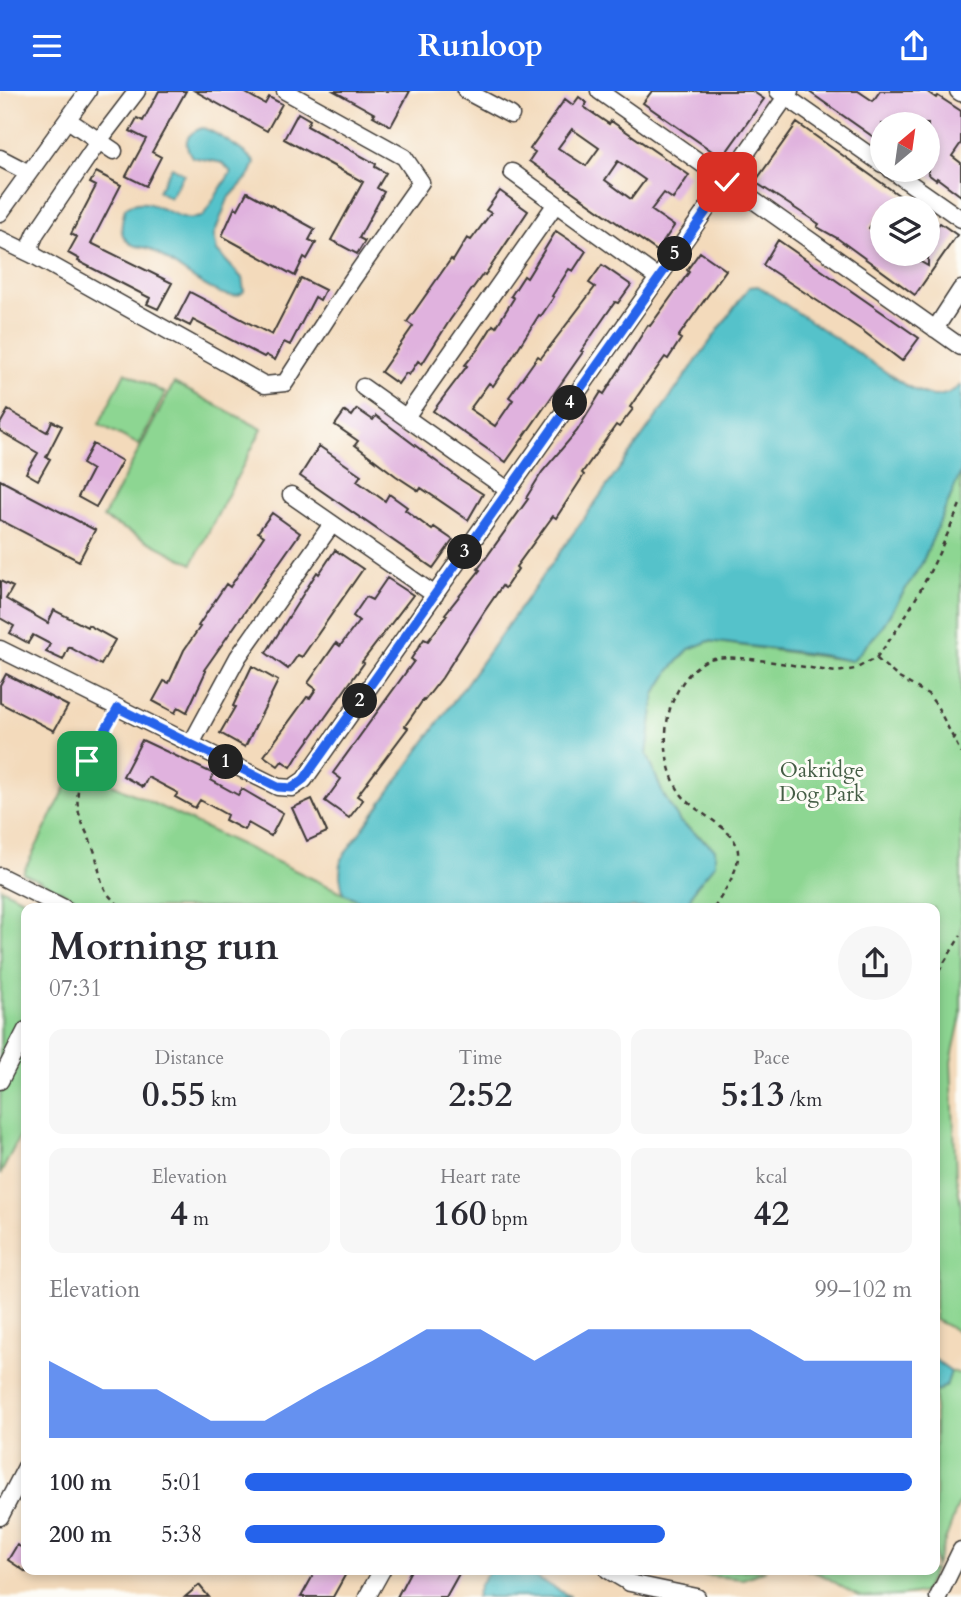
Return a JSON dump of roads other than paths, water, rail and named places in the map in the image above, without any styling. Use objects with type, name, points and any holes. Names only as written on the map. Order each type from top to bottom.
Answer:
[{"type":"street","points":[[0,213],[88,91]]},
{"type":"street","points":[[33,255],[31,245],[36,233],[98,142],[137,91]]},
{"type":"street","points":[[0,239],[265,385],[285,383],[352,280],[421,182],[404,157],[285,91]]},
{"type":"street","points":[[466,91],[511,115]]},
{"type":"street","points":[[599,91],[961,347]]},
{"type":"street","points":[[619,105],[629,91]]},
{"type":"street","points":[[0,649],[278,787],[292,788],[304,779],[435,595],[727,182],[785,93],[870,155]]},
{"type":"street","points":[[68,120],[114,151]]},
{"type":"street","points":[[0,158],[29,173]]},
{"type":"street","points":[[512,172],[658,278]]},
{"type":"street","points":[[908,182],[961,219]]},
{"type":"street","points":[[406,417],[555,205]]},
{"type":"street","points":[[935,329],[961,289]]},
{"type":"street","points":[[363,387],[508,490]]},
{"type":"street","points":[[290,495],[435,595]]},
{"type":"street","points":[[191,744],[238,657],[332,524]]},
{"type":"street","points":[[0,876],[54,903]]},
{"type":"street","points":[[0,1080],[21,1040]]},
{"type":"street","points":[[0,1517],[21,1477]]},
{"type":"street","points":[[938,1597],[961,1550]]},
{"type":"street","points":[[367,1597],[379,1575]]},
{"type":"street","points":[[616,1575],[630,1583],[667,1594],[697,1597]]},
{"type":"water","points":[[202,128],[230,143],[255,163],[250,175],[228,199],[214,235],[217,251],[242,278],[244,291],[236,296],[225,295],[212,289],[150,249],[129,243],[122,233],[125,208],[135,203],[154,205],[183,217],[203,216],[231,172],[223,163],[192,157],[187,147],[187,139]]},
{"type":"water","points":[[172,167],[184,174],[170,198],[158,191]]},
{"type":"water","points":[[758,286],[913,389],[927,395],[940,396],[961,385],[961,472],[922,563],[880,630],[852,661],[709,641],[689,649],[670,670],[655,694],[647,754],[663,794],[680,822],[715,849],[715,864],[695,888],[688,903],[365,903],[343,893],[341,859],[749,287]]},
{"type":"water","points":[[940,1363],[951,1371],[946,1386],[940,1389]]},
{"type":"water","points":[[486,1575],[531,1575],[571,1597],[476,1597]]},
{"type":"park label","name":"Oakridge Dog Park","points":[[822,782]]}]
